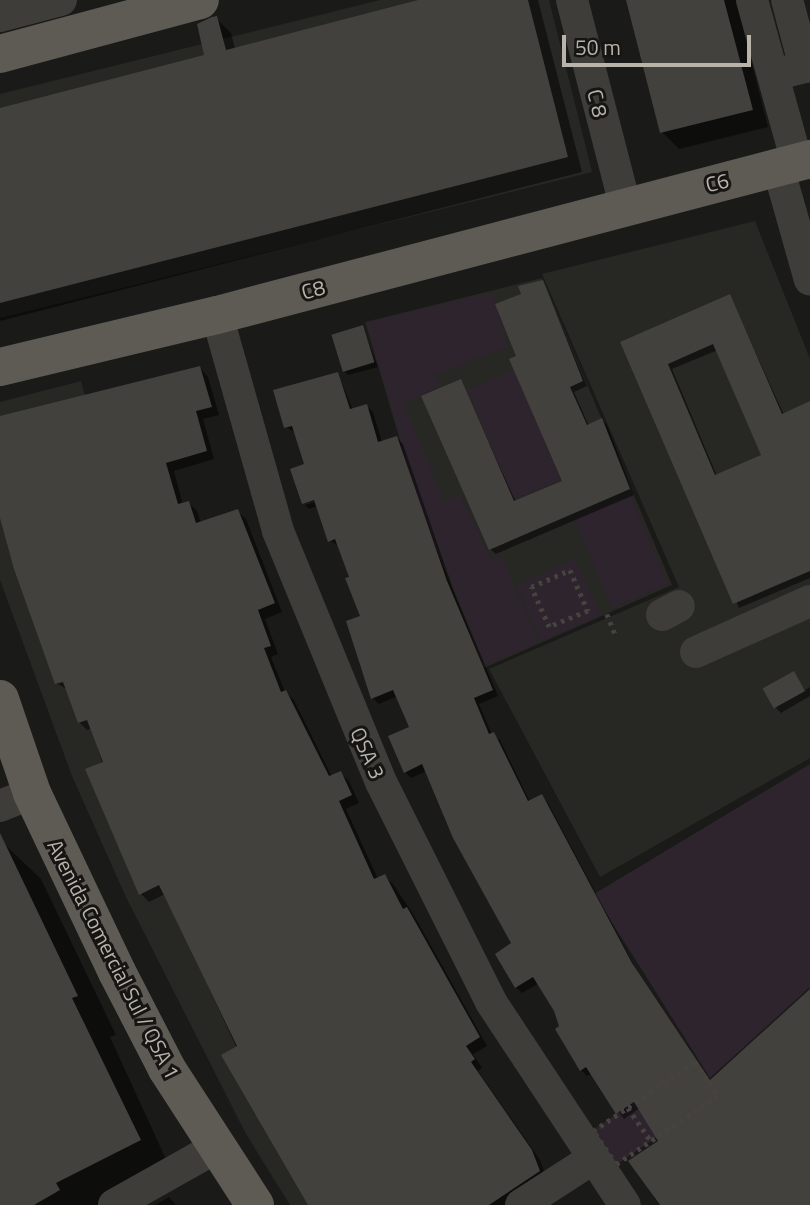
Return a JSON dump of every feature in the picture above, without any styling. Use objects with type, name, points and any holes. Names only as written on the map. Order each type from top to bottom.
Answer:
[{"type":"main road","points":[[0,54],[200,0]]},
{"type":"main road","name":"C6","points":[[625,205],[795,162]]},
{"type":"main road","name":"C8","points":[[0,367],[216,315],[625,205]]},
{"type":"main road","name":"Avenida Comercial Sul / QSA 1","points":[[0,699],[16,799],[217,1147],[255,1205]]},
{"type":"street","points":[[0,16],[61,0]]},
{"type":"street","name":"C 8","points":[[572,0],[625,205]]},
{"type":"street","points":[[752,0],[795,162],[810,281]]},
{"type":"street","points":[[773,75],[805,67],[787,0]]},
{"type":"street","name":"QSA 3","points":[[216,315],[278,531],[381,782],[491,1002],[592,1145],[625,1205]]},
{"type":"street","points":[[696,652],[810,601]]},
{"type":"street","points":[[521,1205],[592,1145]]},
{"type":"street","points":[[114,1205],[217,1147]]},
{"type":"path","points":[[570,570],[588,611],[549,628],[531,587],[551,579],[570,570]]},
{"type":"path","points":[[607,614],[616,636]]},
{"type":"path","points":[[592,1145],[628,1108],[695,1062],[718,1096],[651,1141],[628,1108]]},
{"type":"shaded area","points":[[380,0],[549,0],[592,172],[0,318],[0,94]]},
{"type":"shaded area","points":[[755,221],[810,359],[810,758],[600,877],[489,669],[679,587],[542,274]]},
{"type":"shaded area","points":[[542,278],[672,585],[484,668],[420,508],[365,322]]},
{"type":"shaded area","points":[[492,292],[508,347],[434,375],[439,386],[404,404],[444,501],[461,495],[490,559],[501,555],[539,643],[485,665],[421,508],[366,323]]},
{"type":"shaded area","points":[[514,370],[560,480],[514,499],[467,390]]},
{"type":"shaded area","points":[[81,381],[108,479],[446,1205],[290,1205],[246,1134],[125,895],[72,776],[0,580],[0,402]]},
{"type":"shaded area","points":[[630,494],[668,584],[612,608],[574,518]]},
{"type":"shaded area","points":[[575,559],[600,616],[542,642],[517,585]]},
{"type":"shaded area","points":[[810,764],[810,987],[710,1078],[594,894]]},
{"type":"shaded area","points":[[695,1061],[718,1096],[611,1169],[587,1134]]},
{"type":"building","points":[[418,0],[528,0],[568,157],[0,303],[0,108],[204,55],[197,24],[212,17],[217,16],[226,50]]},
{"type":"building","points":[[626,0],[724,0],[753,110],[660,133]]},
{"type":"building","points":[[543,280],[583,381],[570,387],[587,425],[602,418],[630,489],[489,550],[421,396],[461,379],[514,501],[562,481],[509,359],[516,356],[495,304],[521,294],[518,286]]},
{"type":"building","points":[[730,294],[782,414],[810,401],[810,571],[733,604],[620,342]],"holes":[[[713,344],[761,455],[715,475],[668,364]]]},
{"type":"building","points":[[363,325],[374,362],[343,372],[331,335]]},
{"type":"building","points":[[200,366],[212,407],[196,411],[207,451],[166,463],[178,504],[189,501],[196,523],[238,509],[275,603],[258,610],[271,646],[264,648],[281,692],[286,690],[329,776],[341,771],[352,795],[339,801],[374,879],[385,874],[403,909],[407,907],[480,1037],[466,1046],[475,1059],[471,1062],[532,1150],[540,1171],[489,1205],[308,1205],[221,1055],[237,1046],[159,885],[139,895],[85,769],[103,762],[87,720],[78,723],[63,682],[55,684],[14,569],[0,518],[0,416]]},
{"type":"building","points":[[338,372],[350,409],[367,404],[378,442],[397,436],[447,581],[493,690],[474,698],[489,734],[494,732],[528,801],[542,794],[632,963],[710,1080],[810,989],[810,1205],[660,1205],[628,1161],[658,1141],[634,1102],[616,1114],[586,1067],[580,1071],[555,1029],[559,1026],[554,1011],[533,977],[515,988],[495,954],[511,943],[453,838],[422,764],[404,773],[388,736],[409,727],[393,690],[371,699],[346,621],[360,616],[345,578],[349,577],[335,539],[328,542],[314,500],[302,504],[290,469],[304,464],[292,426],[284,428],[273,390]]},
{"type":"building","points":[[794,671],[805,691],[774,709],[763,688]]},
{"type":"building","points":[[0,833],[78,996],[72,998],[141,1140],[56,1183],[60,1190],[34,1205],[0,1205]]}]
